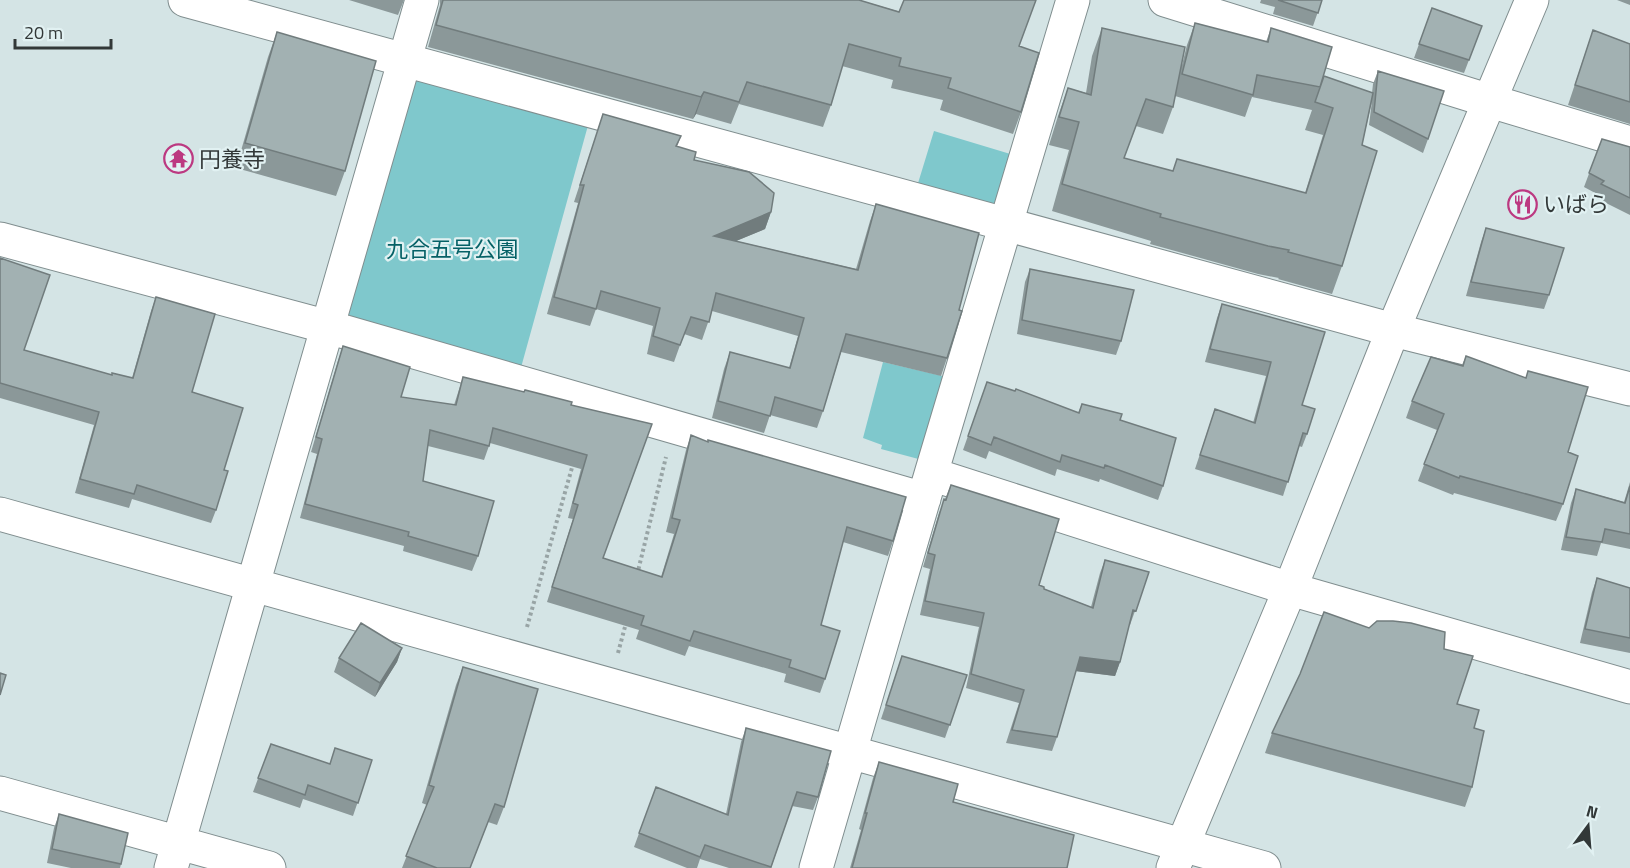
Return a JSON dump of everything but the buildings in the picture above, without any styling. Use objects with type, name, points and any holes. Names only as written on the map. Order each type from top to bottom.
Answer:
[{"type":"street","points":[[185,0],[1393,330],[1630,389]]},
{"type":"street","points":[[175,855],[422,0]]},
{"type":"street","points":[[816,868],[1073,0]]},
{"type":"street","points":[[1165,0],[1630,143]]},
{"type":"street","points":[[1178,856],[1290,589],[1393,330],[1532,0]]},
{"type":"street","points":[[0,239],[328,327],[673,427],[928,487],[1630,687]]},
{"type":"street","points":[[0,514],[851,752],[1178,856],[1264,868]]},
{"type":"street","points":[[0,793],[175,855],[269,868]]},
{"type":"path","points":[[635,584],[673,427]]},
{"type":"path","points":[[518,659],[574,459]]},
{"type":"path","points":[[611,685],[627,618]]},
{"type":"green space","name":"九合五号公園","points":[[405,60],[592,111],[517,382],[328,327]]},
{"type":"green space","points":[[934,131],[1017,156],[1001,204],[986,212],[915,193]]},
{"type":"green space","points":[[883,362],[951,378],[926,461],[881,449],[882,445],[863,438]]},
{"type":"place","name":"円養寺","points":[[178,159]]},
{"type":"place","name":"いばら","points":[[1522,204]]}]
